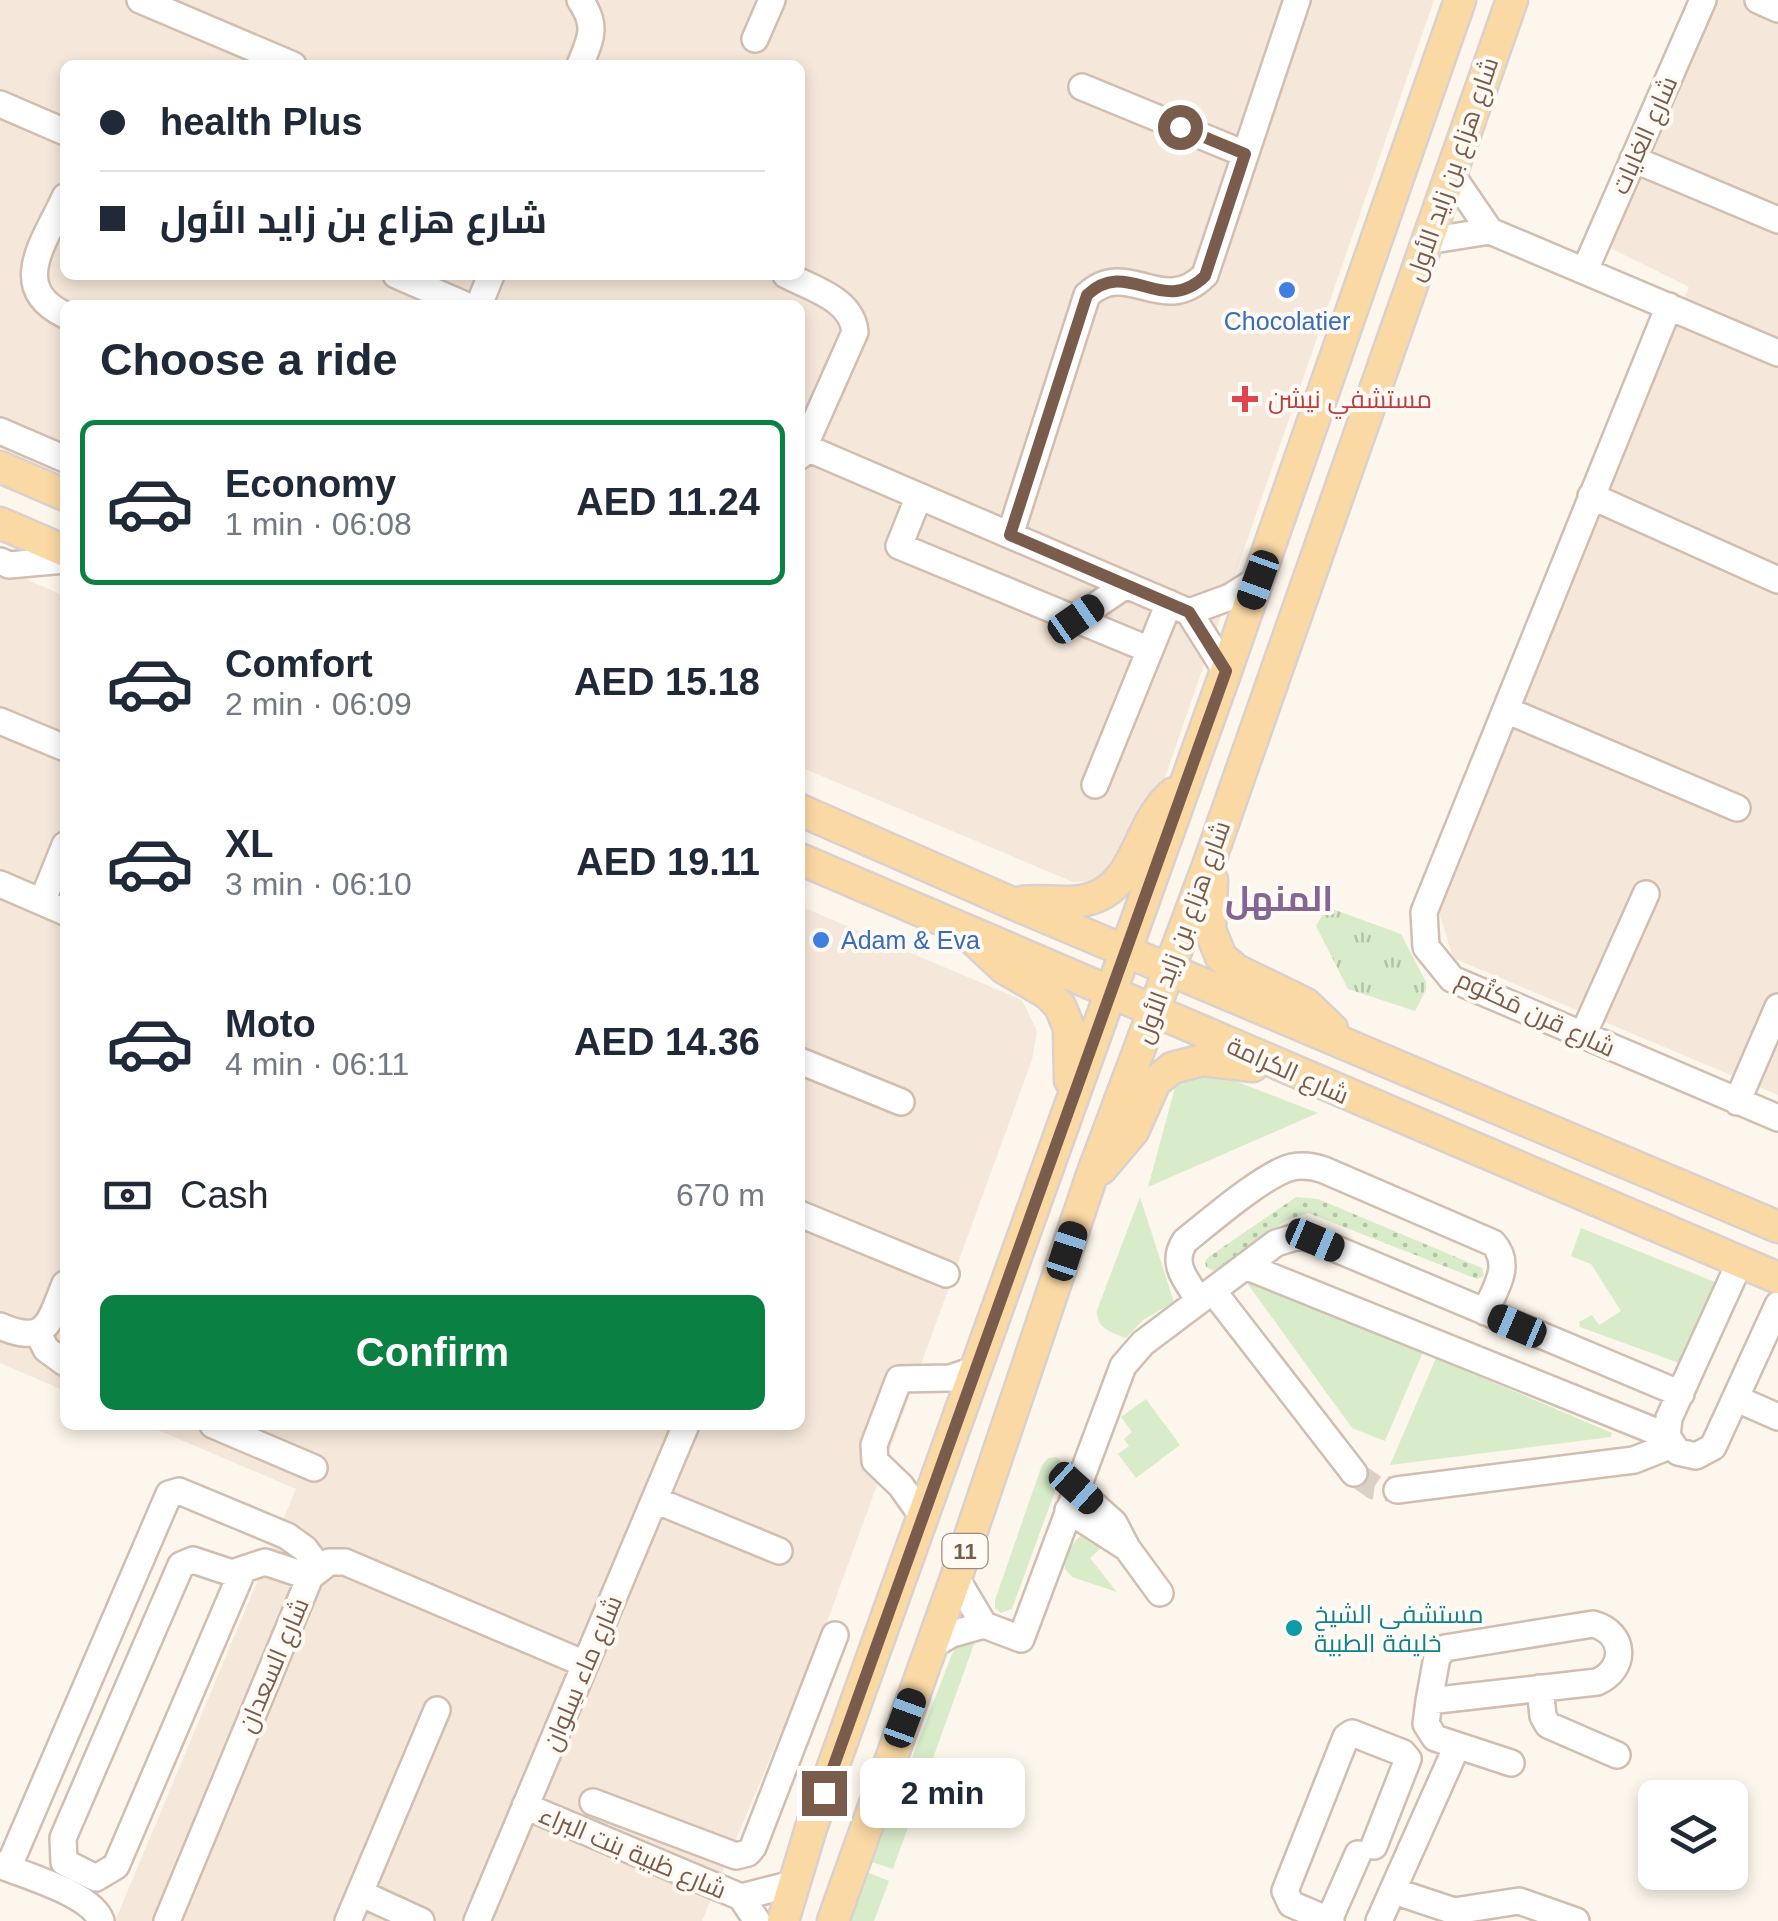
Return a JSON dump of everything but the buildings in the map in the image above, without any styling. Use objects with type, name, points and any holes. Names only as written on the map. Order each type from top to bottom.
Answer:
[{"type":"main road","name":"شارع هزاع بن زايد الأول","points":[[833,1921],[956,1578],[1091,1178],[1209,863],[1512,0]]},
{"type":"main road","name":"شارع هزاع بن زايد الأول","points":[[782,1921],[811,1828],[1258,580],[1449,8]]},
{"type":"main road","points":[[0,467],[60,493]]},
{"type":"main road","points":[[0,523],[60,549]]},
{"type":"main road","points":[[1014,904],[1038,900],[1074,902],[1105,892],[1128,870],[1156,809],[1183,788]]},
{"type":"main road","name":"شارع الكرامة","points":[[805,812],[1778,1227]]},
{"type":"main road","name":"شارع الكرامة","points":[[805,861],[1778,1278]]},
{"type":"main road","points":[[1209,863],[1210,930],[1221,957],[1236,970],[1306,1004],[1339,1040]]},
{"type":"main road","points":[[964,927],[992,960],[1047,992],[1060,1006],[1069,1028],[1072,1094]]},
{"type":"main road","points":[[1091,1178],[1124,1144],[1149,1092],[1172,1068],[1203,1060],[1244,1066],[1274,1065]]},
{"type":"street","points":[[140,0],[253,57]]},
{"type":"street","points":[[580,0],[591,16],[591,38],[582,60]]},
{"type":"street","points":[[755,38],[772,0]]},
{"type":"street","points":[[1010,535],[1087,295],[1097,285],[1113,280],[1175,293],[1193,287],[1205,276],[1297,0]]},
{"type":"street","name":"شارع الغايات","points":[[1584,270],[1703,0]]},
{"type":"street","points":[[1758,0],[1778,9]]},
{"type":"street","points":[[1082,87],[1245,154]]},
{"type":"street","points":[[0,104],[60,130]]},
{"type":"street","points":[[1633,159],[1778,220]]},
{"type":"street","points":[[1450,174],[1490,231]]},
{"type":"street","points":[[60,208],[34,266],[33,279],[42,301],[60,313]]},
{"type":"street","points":[[1427,241],[1490,231],[1778,354]]},
{"type":"street","points":[[402,280],[424,297]]},
{"type":"street","points":[[796,280],[844,305],[854,318],[855,332],[805,440]]},
{"type":"street","name":"شارع قرن مَكتُوم","points":[[1669,306],[1424,912],[1426,947],[1452,979],[1778,1118]]},
{"type":"street","points":[[0,431],[60,456]]},
{"type":"street","points":[[805,451],[1179,607],[1226,671]]},
{"type":"street","points":[[919,496],[900,546],[1150,650]]},
{"type":"street","points":[[1591,496],[1778,580]]},
{"type":"street","points":[[0,561],[9,565],[60,560]]},
{"type":"street","points":[[1095,785],[1150,650],[1179,607],[1230,597],[1258,580]]},
{"type":"street","points":[[1076,619],[1126,584]]},
{"type":"street","points":[[1506,710],[1737,808]]},
{"type":"street","points":[[0,721],[60,746]]},
{"type":"street","points":[[0,884],[53,907],[60,871]]},
{"type":"street","points":[[1583,1036],[1646,894]]},
{"type":"street","points":[[1737,1102],[1778,1006]]},
{"type":"street","points":[[805,1064],[900,1102]]},
{"type":"street","points":[[1354,1474],[1206,1295],[1179,1269],[1178,1254],[1185,1241],[1285,1170],[1304,1166],[1324,1170],[1494,1243],[1504,1267],[1485,1312]]},
{"type":"street","points":[[805,1216],[946,1274]]},
{"type":"street","points":[[931,1646],[952,1634],[984,1625],[1022,1639],[1123,1366],[1143,1343],[1283,1239],[1307,1238],[1681,1394]]},
{"type":"street","points":[[1670,1441],[1669,1418],[1739,1264]]},
{"type":"street","points":[[1246,1266],[1670,1441],[1687,1455],[1705,1453],[1713,1447],[1770,1346],[1778,1304]]},
{"type":"street","points":[[0,1326],[22,1335],[38,1333],[50,1322],[60,1297]]},
{"type":"street","points":[[38,1333],[46,1349],[60,1359]]},
{"type":"street","points":[[923,1518],[901,1486],[875,1462],[874,1446],[900,1379],[950,1378],[974,1370]]},
{"type":"street","points":[[1737,1399],[1778,1418]]},
{"type":"street","points":[[225,1430],[314,1468]]},
{"type":"street","name":"شارع ماء سِلوان","points":[[477,1921],[684,1430]]},
{"type":"street","points":[[1397,1490],[1634,1460],[1670,1441]]},
{"type":"street","points":[[101,1921],[88,1902],[4,1866],[169,1494],[179,1491],[287,1536],[305,1549],[315,1573]]},
{"type":"street","points":[[1072,1499],[1128,1548],[1160,1593]]},
{"type":"street","points":[[654,1500],[779,1551]]},
{"type":"street","points":[[242,1572],[116,1866],[96,1878],[64,1862],[63,1838],[181,1565],[193,1560],[232,1574],[266,1562],[315,1573]]},
{"type":"street","name":"شارع السعدان","points":[[167,1921],[315,1573],[329,1562],[345,1562],[585,1664]]},
{"type":"street","points":[[956,1578],[984,1625]]},
{"type":"street","points":[[1429,1701],[1606,1678],[1620,1656],[1616,1638],[1602,1626],[1584,1624],[1450,1646],[1437,1657],[1429,1701],[1426,1724],[1430,1734],[1511,1763]]},
{"type":"street","points":[[593,1802],[736,1856],[748,1853],[836,1635]]},
{"type":"street","points":[[1540,1688],[1548,1724],[1617,1756]]},
{"type":"street","points":[[1400,1752],[1429,1701]]},
{"type":"street","points":[[348,1921],[438,1710]]},
{"type":"street","points":[[1354,1733],[1400,1752],[1408,1762],[1366,1850],[1322,1919],[1291,1904],[1284,1891],[1346,1737],[1354,1733]]},
{"type":"street","points":[[1379,1921],[1457,1746]]},
{"type":"street","name":"شارع ظبية بنت البراء","points":[[525,1806],[741,1897],[796,1884]]},
{"type":"street","points":[[641,1856],[654,1825]]},
{"type":"street","points":[[1394,1891],[1454,1911],[1519,1901],[1576,1921]]},
{"type":"street","points":[[360,1893],[421,1921]]},
{"type":"street","name":"شارع ظبية بنت البراء","points":[[741,1897],[756,1921]]},
{"type":"shaded area","points":[[0,0],[1434,0],[1160,792],[1131,866],[1097,881],[1073,882],[805,769],[805,300],[60,300],[60,456],[0,431]]},
{"type":"shaded area","points":[[1696,0],[1778,0],[1778,1095],[1453,958],[1433,893],[1689,287],[1592,239]]},
{"type":"shaded area","points":[[0,568],[60,594],[60,1389],[0,1363]]},
{"type":"shaded area","points":[[805,908],[1022,1000],[1037,1031],[1032,1060],[827,1622],[702,1921],[115,1921],[296,1489],[158,1430],[805,1430]]},
{"type":"green space","points":[[1327,907],[1401,934],[1426,982],[1415,1011],[1348,989],[1316,926]]},
{"type":"green space","points":[[1201,1068],[1318,1113],[1148,1187],[1176,1084],[1179,1078]]},
{"type":"green space","points":[[1140,1197],[1174,1302],[1143,1320],[1126,1338],[1102,1326],[1097,1310]]},
{"type":"green space","points":[[1296,1197],[1318,1199],[1482,1268],[1484,1276],[1477,1279],[1308,1213],[1287,1220],[1214,1271],[1206,1267],[1210,1256]]},
{"type":"green space","points":[[1581,1228],[1715,1282],[1679,1363],[1580,1327],[1579,1322],[1592,1315],[1599,1325],[1621,1311],[1591,1264],[1571,1256]]},
{"type":"green space","points":[[1250,1280],[1423,1352],[1385,1441],[1352,1428],[1247,1283]]},
{"type":"green space","points":[[1436,1358],[1612,1433],[1611,1437],[1390,1465]]},
{"type":"green space","points":[[1146,1399],[1180,1445],[1136,1478],[1118,1454],[1129,1446],[1124,1439],[1132,1432],[1121,1417]]},
{"type":"green space","points":[[1057,1457],[1063,1463],[1062,1472],[1012,1609],[1001,1613],[995,1608],[995,1600],[1042,1465],[1048,1458]]},
{"type":"green space","points":[[1085,1533],[1103,1546],[1090,1558],[1117,1592],[1072,1577],[1065,1569],[1070,1549]]},
{"type":"green space","points":[[977,1636],[893,1869],[872,1862],[952,1654],[959,1644]]},
{"type":"green space","points":[[867,1872],[889,1881],[874,1921],[849,1921]]},
{"type":"tunnel","points":[[1354,1473],[1374,1487],[1397,1490]]},
{"type":"place","name":"Chocolatier","points":[[1287,290]]},
{"type":"place","name":"مستشفي نيشن","points":[[1245,399]]},
{"type":"place","name":"Adam & Eva","points":[[821,940]]},
{"type":"place","name":"مستشفي الشيخ خليفة الطبية","points":[[1294,1628]]},
{"type":"district","name":"المنهل","points":[[1279,898]]},
{"type":"route","points":[[824,1793],[1226,671],[1189,612],[1010,535],[1087,295],[1097,285],[1113,280],[1175,293],[1193,287],[1205,276],[1245,154],[1180,127]]}]
